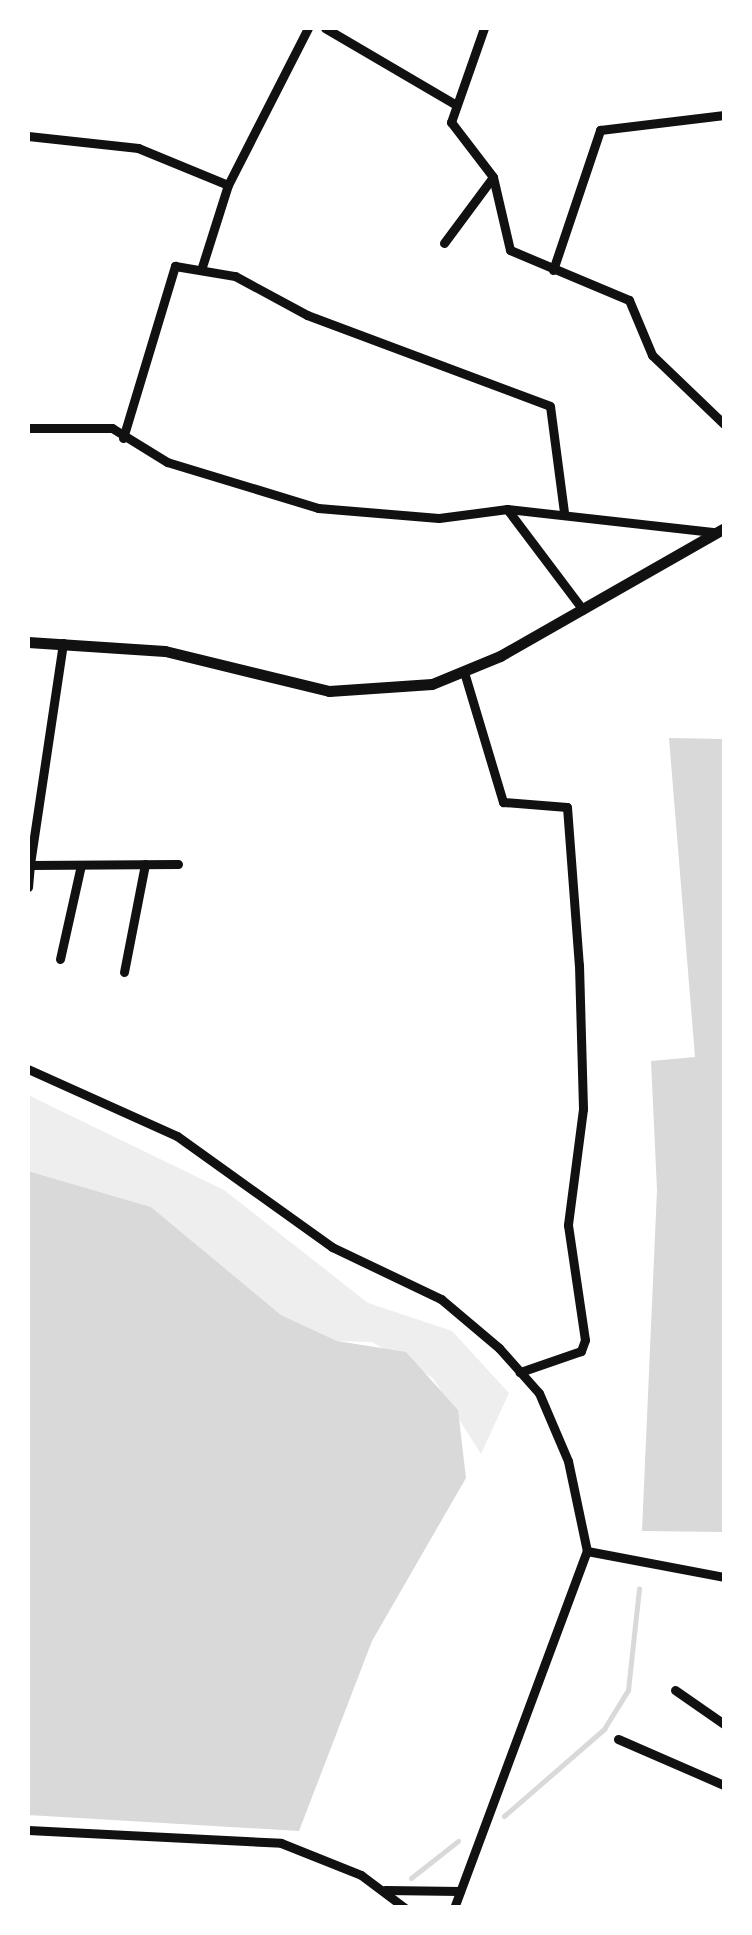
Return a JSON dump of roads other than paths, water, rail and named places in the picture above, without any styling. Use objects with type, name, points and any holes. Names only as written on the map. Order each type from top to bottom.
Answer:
[{"type":"street","points":[[201,270],[228,185],[308,28]]},
{"type":"street","points":[[325,28],[456,105]]},
{"type":"street","points":[[484,28],[450,122],[494,177],[510,250],[629,300],[652,355],[724,424]]},
{"type":"street","points":[[553,270],[600,130],[724,115]]},
{"type":"street","points":[[28,136],[138,148],[228,185]]},
{"type":"street","points":[[444,243],[494,177]]},
{"type":"street","points":[[124,438],[175,266],[201,270],[235,276],[490,391],[550,406],[564,512]]},
{"type":"street","points":[[28,428],[112,428],[167,462],[318,508],[439,518],[507,508],[719,530]]},
{"type":"street","points":[[507,508],[583,610]]},
{"type":"street","points":[[28,642],[165,652],[328,691],[432,684],[464,672],[583,610],[719,530]]},
{"type":"street","points":[[28,887],[64,643]]},
{"type":"street","points":[[464,672],[503,802],[567,807],[580,966],[583,1109],[568,1224],[585,1340],[580,1351],[520,1372]]},
{"type":"street","points":[[124,972],[145,864]]},
{"type":"street","points":[[30,865],[178,864]]},
{"type":"street","points":[[60,959],[81,865]]},
{"type":"street","points":[[28,1069],[177,1136],[332,1248],[441,1299],[520,1372],[568,1461],[587,1551],[454,1908]]},
{"type":"street","points":[[587,1551],[724,1576]]},
{"type":"street","points":[[675,1690],[724,1724]]},
{"type":"street","points":[[618,1739],[724,1785]]},
{"type":"street","points":[[28,1830],[281,1843],[382,1890],[404,1908]]},
{"type":"street","points":[[382,1890],[460,1891]]},
{"type":"waterway","points":[[504,1816],[604,1729],[628,1690],[639,1589]]},
{"type":"waterway","points":[[411,1878],[458,1841]]}]
